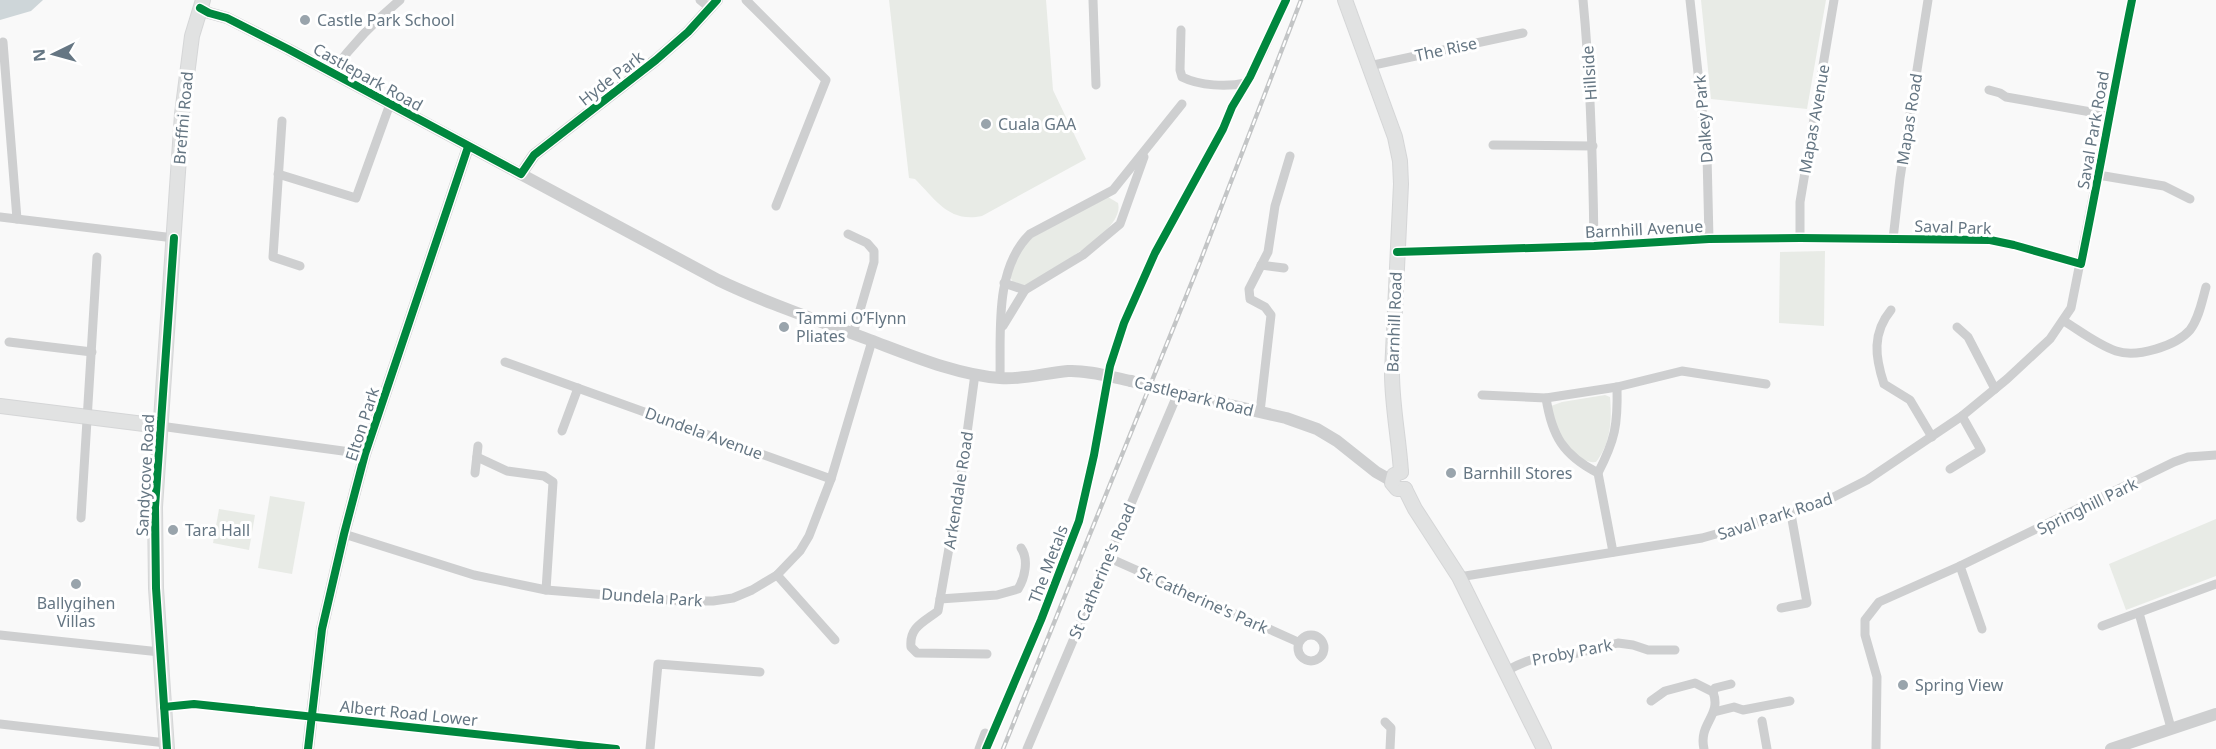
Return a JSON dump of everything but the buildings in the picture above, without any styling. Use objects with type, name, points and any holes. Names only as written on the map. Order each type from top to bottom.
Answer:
[{"type":"main road","name":"Barnhill Road","points":[[1345,0],[1399,152],[1401,184],[1392,398],[1400,448],[1397,476]]},
{"type":"main road","name":"Breffni Road","points":[[174,238],[188,56],[201,4]]},
{"type":"main road","name":"Sandycove Road","points":[[166,746],[155,525],[174,238]]},
{"type":"main road","points":[[0,406],[160,426]]},
{"type":"main road","points":[[1397,476],[1397,489],[1405,489],[1415,509],[1459,577],[1544,749]]},
{"type":"street","points":[[332,72],[372,23],[400,0]]},
{"type":"street","points":[[746,0],[826,80],[776,206]]},
{"type":"street","points":[[1093,0],[1096,86]]},
{"type":"street","points":[[1181,30],[1180,70],[1182,77],[1204,84],[1246,83],[1264,50],[1286,0]]},
{"type":"street","name":"Hillside","points":[[1583,0],[1593,146],[1594,246]]},
{"type":"street","name":"Dalkey Park","points":[[1690,0],[1707,155],[1709,239]]},
{"type":"street","name":"Mapas Avenue","points":[[1800,238],[1800,202],[1834,0]]},
{"type":"street","name":"Mapas Road","points":[[1893,239],[1900,178],[1928,0]]},
{"type":"street","name":"Saval Park Road","points":[[1459,577],[1702,538],[1791,514],[1842,494],[1932,437],[1995,389],[2044,345],[2064,321],[2074,299],[2132,0]]},
{"type":"street","name":"Hyde Park","points":[[521,174],[534,155],[656,60],[688,32],[709,3]]},
{"type":"street","name":"Castlepark Road","points":[[201,4],[208,13],[227,18],[332,72],[468,147],[747,294],[777,307],[916,359],[975,374],[1000,378],[1028,377],[1069,371],[1131,381],[1160,390],[1286,418],[1317,429],[1337,441],[1376,472],[1397,476]]},
{"type":"street","name":"The Rise","points":[[1369,66],[1523,33]]},
{"type":"street","points":[[3,42],[17,219]]},
{"type":"street","points":[[1989,90],[2006,97],[2108,115]]},
{"type":"street","points":[[278,174],[356,198],[390,104]]},
{"type":"street","points":[[1000,378],[1004,283],[1020,244],[1030,234],[1113,190],[1182,104]]},
{"type":"street","points":[[282,121],[273,257],[300,266]]},
{"type":"street","points":[[1493,145],[1593,146]]},
{"type":"street","name":"Elton Park","points":[[308,749],[322,629],[365,454],[468,147]]},
{"type":"street","points":[[1002,328],[1025,291],[1083,255],[1120,224],[1147,149]]},
{"type":"street","points":[[1260,412],[1271,315],[1265,307],[1250,299],[1249,294],[1254,277],[1268,252],[1275,206],[1290,156]]},
{"type":"street","points":[[2098,175],[2164,186],[2190,199]]},
{"type":"street","points":[[1113,190],[1129,198]]},
{"type":"street","points":[[0,217],[174,238]]},
{"type":"street","points":[[848,234],[867,243],[874,251],[874,262],[853,334]]},
{"type":"street","name":"Barnhill Avenue","points":[[1397,252],[1594,246],[1709,239],[1893,239]]},
{"type":"street","name":"Saval Park","points":[[1893,239],[1990,240],[2080,264]]},
{"type":"street","points":[[81,518],[97,257]]},
{"type":"street","points":[[1261,266],[1284,268]]},
{"type":"street","points":[[1004,283],[1025,291]]},
{"type":"street","points":[[2064,321],[2115,351],[2130,354],[2148,352],[2176,340],[2190,329],[2206,287]]},
{"type":"street","points":[[1891,310],[1882,320],[1877,334],[1880,373],[1884,384],[1910,400],[1932,437]]},
{"type":"street","points":[[1957,327],[1968,337],[1995,389]]},
{"type":"street","name":"Dundela Park","points":[[344,534],[474,575],[546,590],[666,600],[713,601],[733,597],[752,590],[777,575],[800,551],[809,536],[831,479],[872,341]]},
{"type":"street","points":[[9,342],[92,351]]},
{"type":"street","name":"Dundela Avenue","points":[[505,362],[831,479]]},
{"type":"street","points":[[1482,395],[1546,398],[1617,387],[1682,371],[1766,384]]},
{"type":"street","name":"Arkendale Road","points":[[940,602],[975,374]]},
{"type":"street","points":[[1612,552],[1598,473],[1615,436],[1618,415],[1617,387]]},
{"type":"street","points":[[562,430],[578,388]]},
{"type":"street","name":"St Catherine's Road","points":[[1027,749],[1178,393]]},
{"type":"street","points":[[1546,398],[1551,428],[1558,440],[1583,466],[1598,473]]},
{"type":"street","points":[[1950,469],[1981,450],[1962,416]]},
{"type":"street","name":"Elton Park","points":[[160,426],[365,454]]},
{"type":"street","points":[[475,473],[478,446]]},
{"type":"street","name":"Springhill Park","points":[[1876,749],[1877,677],[1864,635],[1865,620],[1879,602],[1960,566],[2174,462],[2216,455]]},
{"type":"street","points":[[477,457],[507,471],[544,476],[553,482],[546,590]]},
{"type":"street","points":[[1781,608],[1807,603],[1791,514]]},
{"type":"street","points":[[987,654],[917,653],[911,647],[910,638],[912,631],[938,611],[940,602],[997,595],[1018,589],[1023,577],[1026,557],[1021,548]]},
{"type":"street","name":"St Catherine's Park","points":[[1107,557],[1299,642]]},
{"type":"street","points":[[1960,566],[1982,630]]},
{"type":"street","points":[[777,575],[835,640]]},
{"type":"street","points":[[2102,626],[2216,584]]},
{"type":"street","points":[[2139,613],[2171,728]]},
{"type":"street","points":[[0,635],[160,652]]},
{"type":"street","name":"Proby Park","points":[[1506,671],[1526,660],[1566,656],[1609,644],[1633,645],[1654,651],[1675,650]]},
{"type":"street","points":[[650,749],[658,664],[760,672]]},
{"type":"street","points":[[1651,701],[1665,691],[1695,683],[1713,692],[1716,700],[1714,712],[1702,735],[1704,749]]},
{"type":"street","points":[[1713,692],[1714,688],[1731,684]]},
{"type":"street","points":[[1714,712],[1734,708],[1743,710],[1790,701]]},
{"type":"street","name":"Albert Road Lower","points":[[164,707],[194,704],[562,746],[616,749]]},
{"type":"street","points":[[2111,749],[2216,714]]},
{"type":"street","points":[[1762,720],[1767,749]]},
{"type":"street","points":[[1385,722],[1392,728],[1390,749]]},
{"type":"street","points":[[0,724],[166,746]]},
{"type":"street","points":[[979,749],[985,733]]},
{"type":"shaded area","points":[[0,0],[43,0],[31,11],[0,20]]},
{"type":"shaded area","name":"Cuala GAA","points":[[889,0],[1046,0],[1053,90],[1086,159],[982,216],[961,216],[944,208],[915,179],[909,178]]},
{"type":"shaded area","points":[[1701,0],[1826,0],[1807,109],[1711,99]]},
{"type":"shaded area","points":[[1108,197],[1118,203],[1117,214],[1110,226],[1099,237],[1029,284],[1023,286],[1013,282],[1010,277],[1019,251],[1033,237]]},
{"type":"shaded area","points":[[1825,251],[1824,326],[1779,323],[1780,252]]},
{"type":"shaded area","points":[[1605,395],[1610,397],[1611,406],[1608,439],[1596,462],[1590,462],[1573,452],[1559,435],[1554,424],[1551,406]]},
{"type":"shaded area","points":[[270,496],[305,502],[292,574],[258,568]]},
{"type":"shaded area","points":[[219,509],[255,515],[249,550],[213,543]]},
{"type":"shaded area","points":[[2216,519],[2216,576],[2126,610],[2109,564]]},
{"type":"railway","points":[[1003,749],[1200,262],[1301,0]]},
{"type":"cycle path","points":[[200,8],[227,18],[288,49],[521,174],[534,155],[656,60],[688,32],[717,0]]},
{"type":"cycle path","name":"The Metals","points":[[986,749],[1041,620],[1079,521],[1110,366],[1124,323],[1155,253],[1250,77],[1286,0]]},
{"type":"cycle path","points":[[1397,252],[1594,246],[1709,239],[1990,240],[2081,264],[2132,0]]},
{"type":"cycle path","points":[[308,749],[322,629],[365,454],[468,147]]},
{"type":"cycle path","points":[[167,749],[156,588],[155,507],[174,238]]},
{"type":"cycle path","points":[[164,707],[194,704],[616,749]]},
{"type":"place","name":"Castle Park School","points":[[305,20]]},
{"type":"place","name":"Cuala GAA","points":[[986,124]]},
{"type":"place","name":"Tammi O’Flynn Pliates","points":[[784,327]]},
{"type":"place","name":"Barnhill Stores","points":[[1451,473]]},
{"type":"place","name":"Tara Hall","points":[[173,530]]},
{"type":"place","name":"Ballygihen Villas","points":[[76,584]]},
{"type":"place","name":"Spring View","points":[[1903,685]]}]
